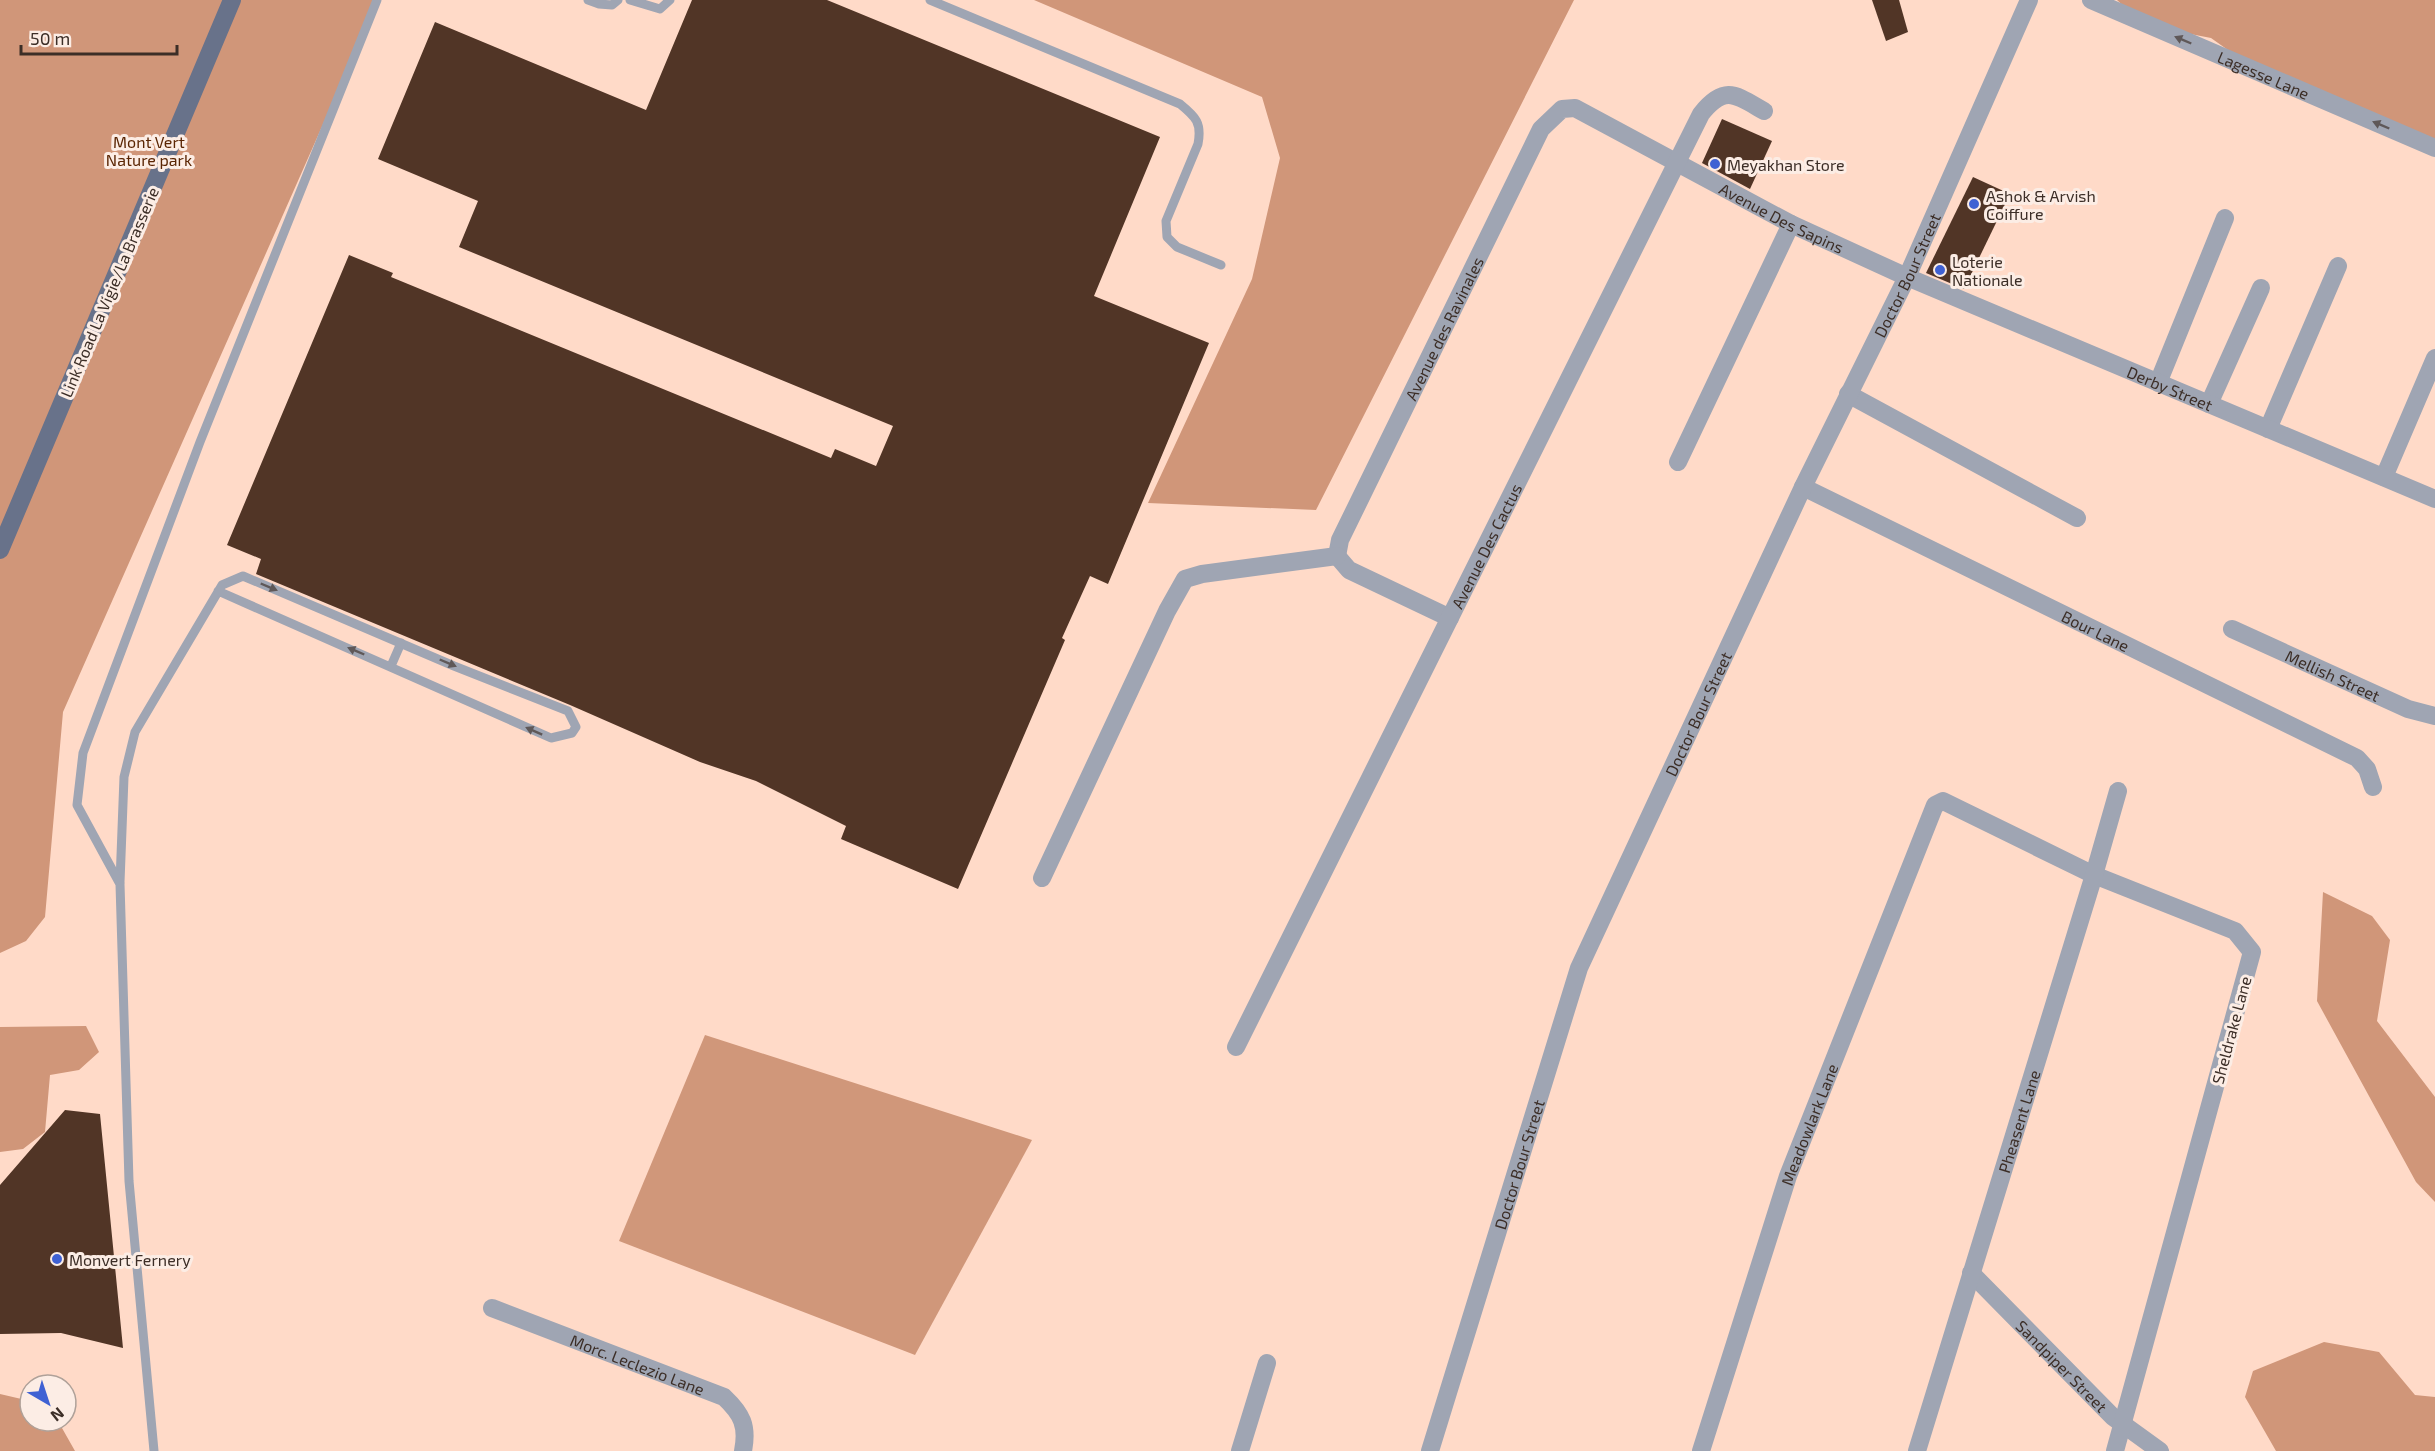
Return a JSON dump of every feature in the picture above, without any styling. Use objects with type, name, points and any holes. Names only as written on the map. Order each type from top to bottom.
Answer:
[{"type":"main road","name":"Link Road La Vigie/La Brasserie","points":[[0,550],[232,0]]},
{"type":"street","name":"Doctor Bour Street","points":[[1430,1451],[1579,969],[1803,487],[1907,277],[2029,0]]},
{"type":"street","name":"Lagesse Lane","points":[[2091,0],[2435,148]]},
{"type":"street","name":"Avenue Des Cactus","points":[[1236,1047],[1701,114],[1719,96],[1737,95],[1764,111]]},
{"type":"street","name":"Avenue Des Sapins","points":[[1562,109],[1575,108],[1585,112],[1791,224],[1907,277]]},
{"type":"street","name":"Avenue des Ravinales","points":[[1337,556],[1340,540],[1541,129],[1552,116],[1562,109]]},
{"type":"street","points":[[2158,383],[2225,218]]},
{"type":"street","points":[[1678,462],[1791,224]]},
{"type":"street","points":[[2268,429],[2338,266]]},
{"type":"street","name":"Derby Street","points":[[1907,277],[2435,499]]},
{"type":"street","points":[[2209,404],[2261,288]]},
{"type":"street","points":[[2384,477],[2435,358]]},
{"type":"street","points":[[1848,394],[2077,518]]},
{"type":"street","name":"Bour Lane","points":[[1803,487],[2357,758],[2367,769],[2373,787]]},
{"type":"street","points":[[1042,878],[1167,611],[1185,579],[1202,574],[1337,556],[1349,570],[1450,618]]},
{"type":"street","name":"Mellish Street","points":[[2232,629],[2408,709],[2435,716]]},
{"type":"street","name":"Pheasent Lane","points":[[1917,1451],[2118,791]]},
{"type":"street","name":"Sheldrake Lane","points":[[1935,805],[1943,801],[2094,875],[2235,931],[2252,952],[2115,1451]]},
{"type":"street","name":"Meadowlark Lane","points":[[1701,1451],[1788,1176],[1935,805]]},
{"type":"street","name":"Sandpiper Street","points":[[1971,1273],[2123,1426],[2160,1451]]},
{"type":"street","name":"Morc. Leclezio Lane","points":[[492,1308],[724,1397],[741,1413],[747,1434],[743,1451]]},
{"type":"street","points":[[1239,1451],[1267,1364]]},
{"type":"lane","points":[[120,884],[77,805],[83,753],[200,442],[377,0]]},
{"type":"lane","points":[[588,0],[612,5],[618,0]]},
{"type":"lane","points":[[630,0],[660,9],[670,0]]},
{"type":"lane","points":[[930,0],[1180,104],[1197,117],[1201,130],[1198,144],[1166,220],[1167,237],[1177,247],[1221,265]]},
{"type":"lane","points":[[154,1451],[129,1181],[120,884],[124,777],[135,732],[218,591],[222,585],[243,576],[568,711],[576,726],[572,733],[551,738],[218,591]]},
{"type":"lane","points":[[391,666],[401,643]]},
{"type":"green space","name":"Mont Vert Nature park","points":[[0,0],[378,0],[63,712],[45,917],[26,941],[0,953]]},
{"type":"green space","points":[[1034,0],[1574,0],[1316,510],[1148,503],[1252,279],[1280,158],[1262,97]]},
{"type":"green space","points":[[2117,0],[2435,0],[2435,144],[2293,96],[2211,38],[2144,25]]},
{"type":"green space","points":[[2323,892],[2372,916],[2390,940],[2377,1021],[2435,1097],[2435,1202],[2416,1182],[2317,1001]]},
{"type":"green space","points":[[86,1026],[99,1052],[79,1070],[50,1075],[45,1132],[23,1149],[0,1152],[0,1027]]},
{"type":"green space","points":[[2324,1342],[2379,1352],[2415,1395],[2435,1397],[2435,1451],[2276,1451],[2245,1397],[2253,1371]]},
{"type":"green space","points":[[0,1394],[18,1398],[18,1433],[65,1433],[75,1451],[0,1451]]},
{"type":"shaded area","points":[[705,1035],[1032,1140],[915,1355],[619,1241]]},
{"type":"building","points":[[692,0],[827,0],[1160,137],[1094,296],[1209,343],[1108,584],[1090,576],[1062,638],[1065,640],[958,889],[841,839],[846,826],[756,781],[700,762],[570,705],[256,574],[261,559],[227,545],[349,255],[393,273],[391,277],[831,458],[835,449],[876,466],[893,426],[459,247],[478,201],[378,159],[435,22],[646,110]]},
{"type":"building","points":[[1872,0],[1899,0],[1908,32],[1886,41]]},
{"type":"building","points":[[1722,119],[1772,141],[1750,189],[1702,163]]},
{"type":"building","points":[[1973,177],[2010,194],[1964,289],[1926,273]]},
{"type":"building","name":"Monvert Fernery","points":[[65,1110],[100,1114],[123,1348],[61,1333],[0,1334],[0,1185]]},
{"type":"place","name":"Meyakhan Store","points":[[1715,164]]},
{"type":"place","name":"Ashok & Arvish Coiffure","points":[[1974,204]]},
{"type":"place","name":"Loterie Nationale","points":[[1940,270]]},
{"type":"place","name":"Monvert Fernery","points":[[57,1259]]}]
